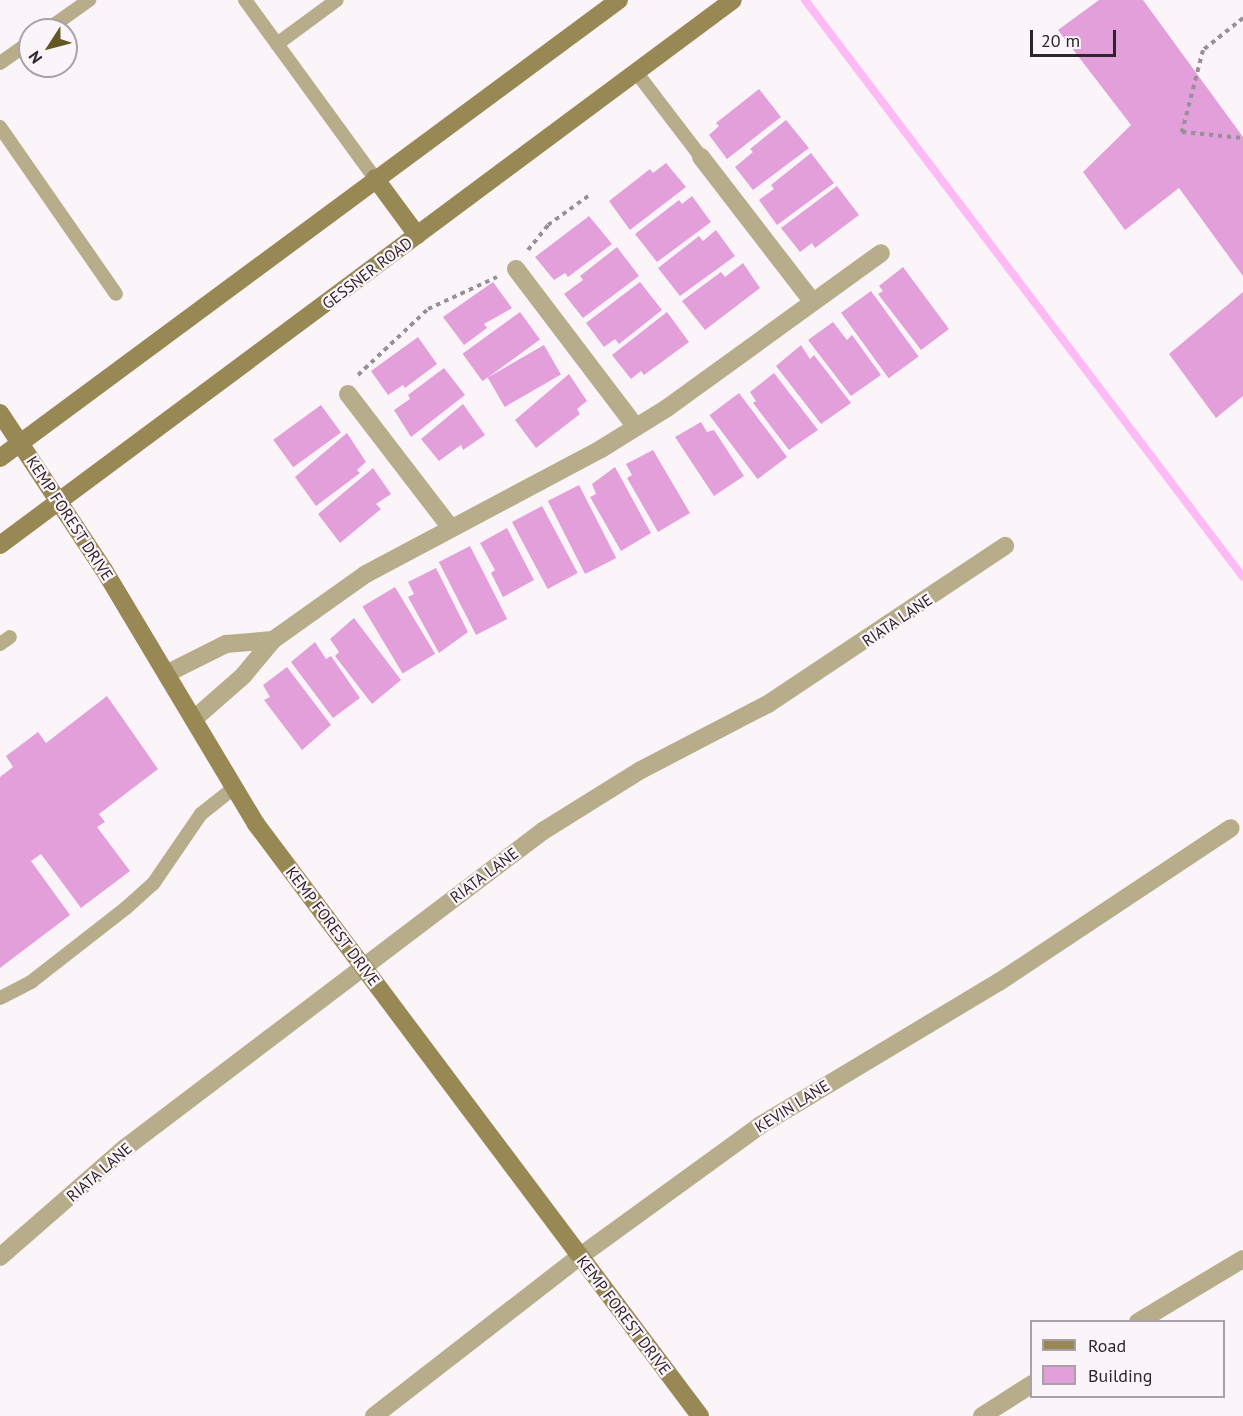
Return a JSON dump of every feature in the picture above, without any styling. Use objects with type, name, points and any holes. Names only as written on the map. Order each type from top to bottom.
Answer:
[{"type":"main road","points":[[0,458],[375,178],[619,0]]},
{"type":"main road","name":"GESSNER ROAD","points":[[0,545],[733,0]]},
{"type":"main road","points":[[375,178],[417,235]]},
{"type":"main road","name":"KEMP FOREST DRIVE","points":[[0,413],[21,442],[168,673],[256,824],[700,1416]]},
{"type":"street","points":[[700,157],[811,300]]},
{"type":"street","points":[[195,718],[243,676],[273,640],[366,574],[636,427],[811,300],[881,253]]},
{"type":"street","points":[[516,269],[636,427]]},
{"type":"street","points":[[348,394],[450,528]]},
{"type":"street","name":"RIATA LANE","points":[[0,1257],[125,1148],[543,831],[641,770],[768,704],[1005,546]]},
{"type":"street","points":[[168,673],[226,644],[273,640]]},
{"type":"street","name":"KEVIN LANE","points":[[374,1416],[579,1257],[759,1126],[1009,976],[1231,828]]},
{"type":"street","points":[[1141,1320],[1243,1259]]},
{"type":"street","points":[[982,1416],[1030,1385]]},
{"type":"lane","points":[[64,18],[89,0]]},
{"type":"lane","points":[[245,0],[375,178]]},
{"type":"lane","points":[[277,44],[337,0]]},
{"type":"lane","points":[[0,63],[18,50]]},
{"type":"lane","points":[[636,72],[700,157]]},
{"type":"lane","points":[[0,127],[116,294]]},
{"type":"lane","points":[[0,998],[31,982],[126,908],[153,884],[201,814],[235,787]]},
{"type":"path","points":[[1243,18],[1203,50],[1182,132],[1243,138]]},
{"type":"path","points":[[348,394],[357,376],[428,309],[516,269],[521,256],[548,225],[591,194]]},
{"type":"building","points":[[1099,0],[1143,0],[1243,137],[1243,276],[1179,188],[1125,230],[1083,172],[1131,125],[1058,30]]},
{"type":"building","points":[[759,89],[781,117],[727,159],[709,135],[719,126],[716,123]]},
{"type":"building","points":[[786,120],[809,148],[753,190],[735,167],[753,152],[750,149]]},
{"type":"building","points":[[811,153],[834,183],[777,225],[759,200],[774,189],[771,185]]},
{"type":"building","points":[[666,163],[686,187],[630,230],[609,201],[650,169],[653,173]]},
{"type":"building","points":[[837,186],[859,215],[815,248],[812,243],[800,252],[781,228]]},
{"type":"building","points":[[692,196],[711,222],[657,262],[635,234],[679,200],[682,204]]},
{"type":"building","points":[[589,216],[612,244],[568,277],[565,273],[554,280],[535,257]]},
{"type":"building","points":[[716,230],[735,256],[680,296],[658,268],[699,236],[703,241]]},
{"type":"building","points":[[617,247],[639,276],[583,318],[564,294],[583,280],[580,276]]},
{"type":"building","points":[[743,263],[760,288],[705,330],[682,301],[721,272],[725,277]]},
{"type":"building","points":[[903,267],[949,329],[921,350],[878,294],[883,291],[879,286]]},
{"type":"building","points":[[493,282],[512,308],[484,324],[487,328],[464,345],[443,317]]},
{"type":"building","points":[[640,282],[662,310],[619,344],[615,339],[604,347],[586,323]]},
{"type":"building","points":[[871,291],[919,357],[889,378],[841,313]]},
{"type":"building","points":[[1243,292],[1243,396],[1216,418],[1169,354]]},
{"type":"building","points":[[520,312],[540,340],[483,381],[463,354]]},
{"type":"building","points":[[667,312],[689,342],[644,375],[641,371],[631,379],[612,355]]},
{"type":"building","points":[[833,322],[847,340],[852,335],[881,375],[851,396],[808,340]]},
{"type":"building","points":[[418,337],[437,364],[405,388],[403,385],[388,395],[371,371]]},
{"type":"building","points":[[544,345],[561,374],[505,407],[488,378]]},
{"type":"building","points":[[801,345],[810,359],[814,355],[851,403],[821,424],[776,366]]},
{"type":"building","points":[[444,368],[465,395],[411,437],[394,410],[410,399],[408,395]]},
{"type":"building","points":[[774,373],[818,430],[789,450],[753,403],[756,401],[750,392]]},
{"type":"building","points":[[569,374],[587,401],[577,409],[580,414],[536,448],[515,420]]},
{"type":"building","points":[[739,393],[787,457],[758,479],[709,415]]},
{"type":"building","points":[[463,404],[485,435],[463,450],[461,445],[439,461],[421,439]]},
{"type":"building","points":[[321,405],[341,433],[293,467],[273,440]]},
{"type":"building","points":[[701,422],[707,432],[714,430],[744,476],[714,496],[675,437]]},
{"type":"building","points":[[347,433],[366,462],[357,470],[360,473],[316,506],[295,477]]},
{"type":"building","points":[[653,450],[690,513],[658,532],[627,478],[632,475],[626,464]]},
{"type":"building","points":[[615,467],[651,533],[621,551],[590,497],[596,494],[592,484]]},
{"type":"building","points":[[373,468],[391,494],[376,504],[381,509],[340,543],[318,514]]},
{"type":"building","points":[[579,485],[616,558],[585,574],[548,501]]},
{"type":"building","points":[[542,506],[578,573],[548,589],[512,522]]},
{"type":"building","points":[[507,528],[534,580],[503,597],[491,573],[495,570],[480,543]]},
{"type":"building","points":[[470,546],[507,619],[476,635],[439,562]]},
{"type":"building","points":[[436,568],[468,632],[439,653],[408,597],[414,594],[408,582]]},
{"type":"building","points":[[395,587],[435,654],[403,673],[362,607]]},
{"type":"building","points":[[354,618],[401,680],[372,704],[335,656],[339,652],[330,639]]},
{"type":"building","points":[[315,642],[326,659],[331,656],[360,698],[333,718],[291,662]]},
{"type":"building","points":[[287,667],[331,725],[302,750],[264,700],[270,697],[263,685]]},
{"type":"building","points":[[107,696],[158,769],[99,814],[105,822],[97,827],[130,871],[81,908],[41,854],[31,861],[70,915],[0,968],[0,777],[13,767],[6,756],[38,732],[46,743]]},
{"type":"waterway","points":[[805,0],[1243,577]]}]
